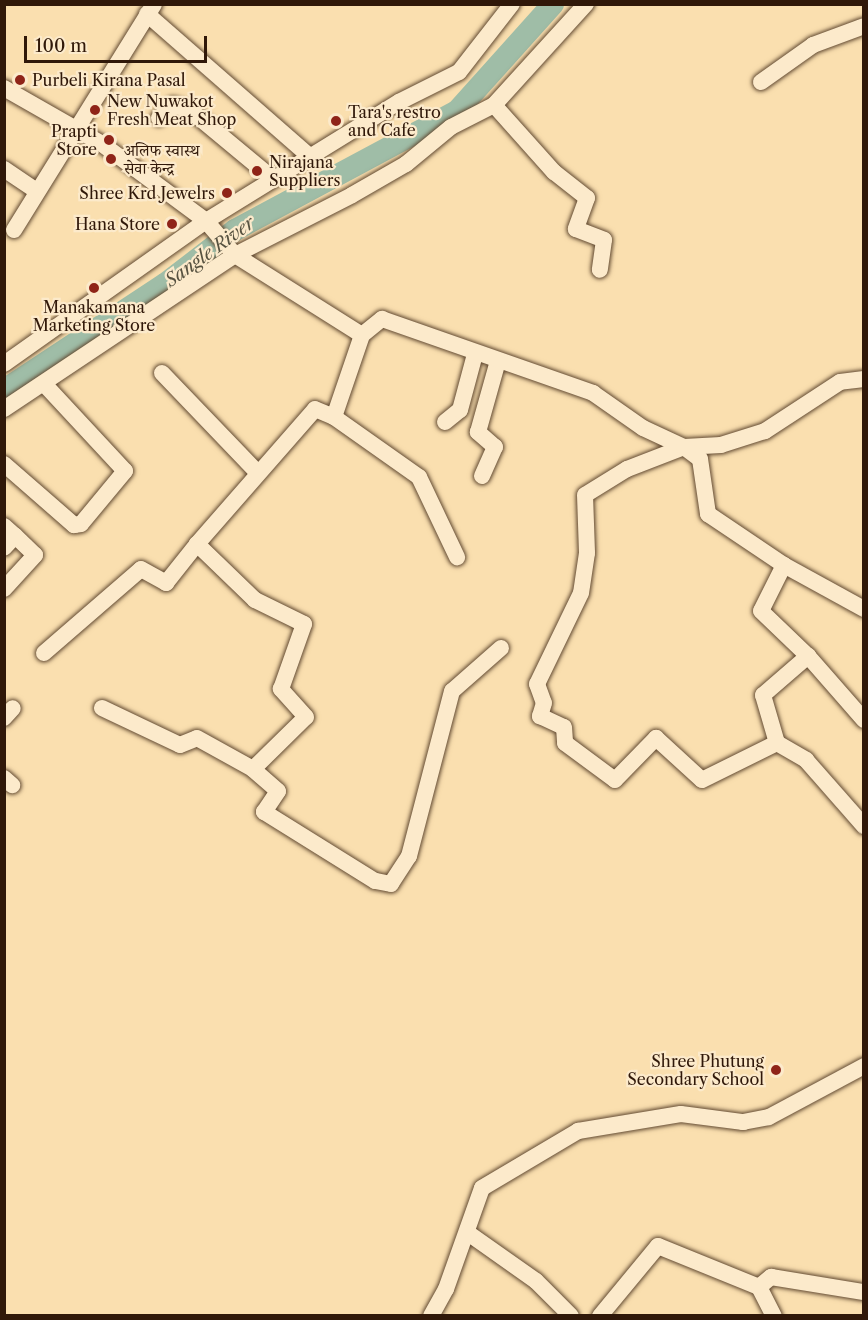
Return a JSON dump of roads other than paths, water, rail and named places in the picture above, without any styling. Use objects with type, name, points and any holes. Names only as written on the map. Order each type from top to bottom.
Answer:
[{"type":"street","points":[[4,364],[273,179],[309,156],[459,72],[512,4]]},
{"type":"street","points":[[4,409],[46,386],[232,252],[361,190],[406,164],[451,127],[494,105],[586,4]]},
{"type":"street","points":[[14,230],[75,128],[151,9],[309,156]]},
{"type":"street","points":[[761,82],[813,45],[864,26]]},
{"type":"street","points":[[4,88],[75,128],[209,224],[232,252],[362,335]]},
{"type":"street","points":[[159,118],[172,105],[190,110],[273,179]]},
{"type":"street","points":[[494,105],[554,172],[587,198],[576,229],[604,240],[600,270]]},
{"type":"street","points":[[4,169],[37,191]]},
{"type":"street","points":[[334,417],[362,335],[385,318],[475,354],[593,393],[643,428],[684,447],[700,459],[708,514],[784,565],[864,609]]},
{"type":"street","points":[[445,422],[460,410],[475,354]]},
{"type":"street","points":[[482,476],[495,447],[478,432],[498,361]]},
{"type":"street","points":[[162,373],[257,472]]},
{"type":"street","points":[[777,743],[702,780],[656,738],[615,780],[565,743],[564,727],[540,716],[544,703],[537,684],[581,593],[587,553],[585,495],[627,470],[684,447],[721,445],[765,431],[840,382],[864,379]]},
{"type":"street","points":[[4,464],[74,525],[81,524],[125,471],[46,386]]},
{"type":"street","points":[[44,653],[141,569],[166,583],[257,472],[315,409],[334,417],[419,477],[457,557]]},
{"type":"street","points":[[4,590],[35,555],[8,537]]},
{"type":"street","points":[[197,544],[255,600],[304,624],[281,689],[306,717],[253,769]]},
{"type":"street","points":[[784,565],[760,611],[808,656],[864,720]]},
{"type":"street","points":[[102,708],[170,742],[180,745],[197,738],[253,769],[278,790],[264,812],[375,881],[391,884],[409,856],[452,692],[501,648]]},
{"type":"street","points":[[808,656],[763,695],[777,743],[806,760],[864,826]]},
{"type":"street","points":[[431,1316],[468,1233],[482,1188],[578,1131],[681,1114],[743,1122],[769,1117],[864,1066]]},
{"type":"street","points":[[468,1233],[536,1281],[571,1316]]},
{"type":"street","points":[[600,1316],[658,1246],[759,1287],[774,1316]]},
{"type":"street","points":[[759,1287],[771,1277],[864,1292]]},
{"type":"waterway","name":"Sangle River","points":[[4,390],[165,284],[235,230],[457,111],[553,4]]},
{"type":"place","name":"Purbeli Kirana Pasal","points":[[20,80]]},
{"type":"place","name":"New Nuwakot Fresh Meat Shop","points":[[95,110]]},
{"type":"place","name":"Tara's restro and Cafe","points":[[336,121]]},
{"type":"place","name":"Prapti Store","points":[[109,140]]},
{"type":"place","name":"अलिफ स्वास्थ सेवा केन्द्र","points":[[111,159]]},
{"type":"place","name":"Nirajana Suppliers","points":[[257,171]]},
{"type":"place","name":"Shree Krd Jewelrs","points":[[227,193]]},
{"type":"place","name":"Hana Store","points":[[172,224]]},
{"type":"place","name":"Manakamana Marketing Store","points":[[94,288]]},
{"type":"place","name":"Shree Phutung Secondary School","points":[[776,1070]]}]
